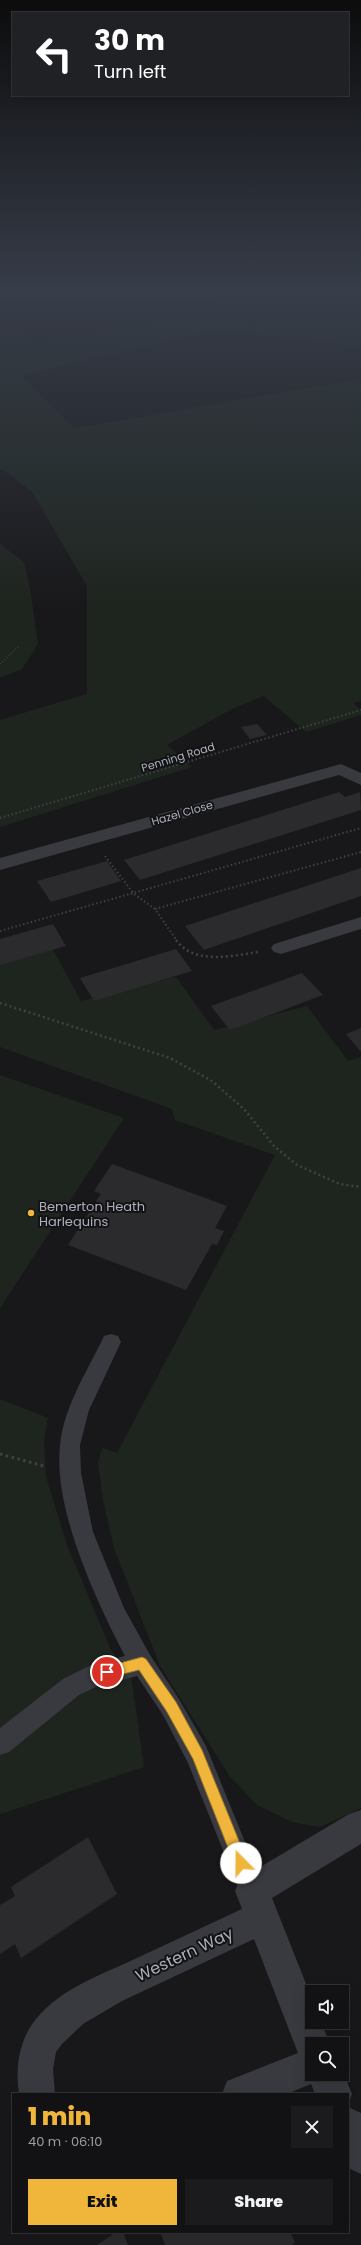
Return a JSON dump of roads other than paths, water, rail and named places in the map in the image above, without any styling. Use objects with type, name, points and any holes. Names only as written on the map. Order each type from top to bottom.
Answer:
[{"type":"street","name":"Hazel Close","points":[[0,864],[341,768],[361,780]]},
{"type":"street","points":[[281,948],[361,923]]},
{"type":"street","name":"Western Way","points":[[37,2093],[34,2078],[36,2057],[48,2032],[66,2014],[92,1997],[257,1904],[361,1826]]},
{"type":"street","points":[[257,1904],[309,2037]]},
{"type":"street","points":[[243,2093],[305,2069]]},
{"type":"street","points":[[328,2081],[334,2093]]},
{"type":"street","points":[[349,2128],[361,2155]]},
{"type":"lane","points":[[111,1342],[79,1410],[70,1445],[70,1473],[82,1532],[116,1616],[142,1664],[171,1707],[197,1754],[257,1904]]},
{"type":"lane","points":[[0,1743],[71,1687],[95,1675],[142,1664]]},
{"type":"place","name":"Bemerton Heath Harlequins","points":[[31,1213]]}]
